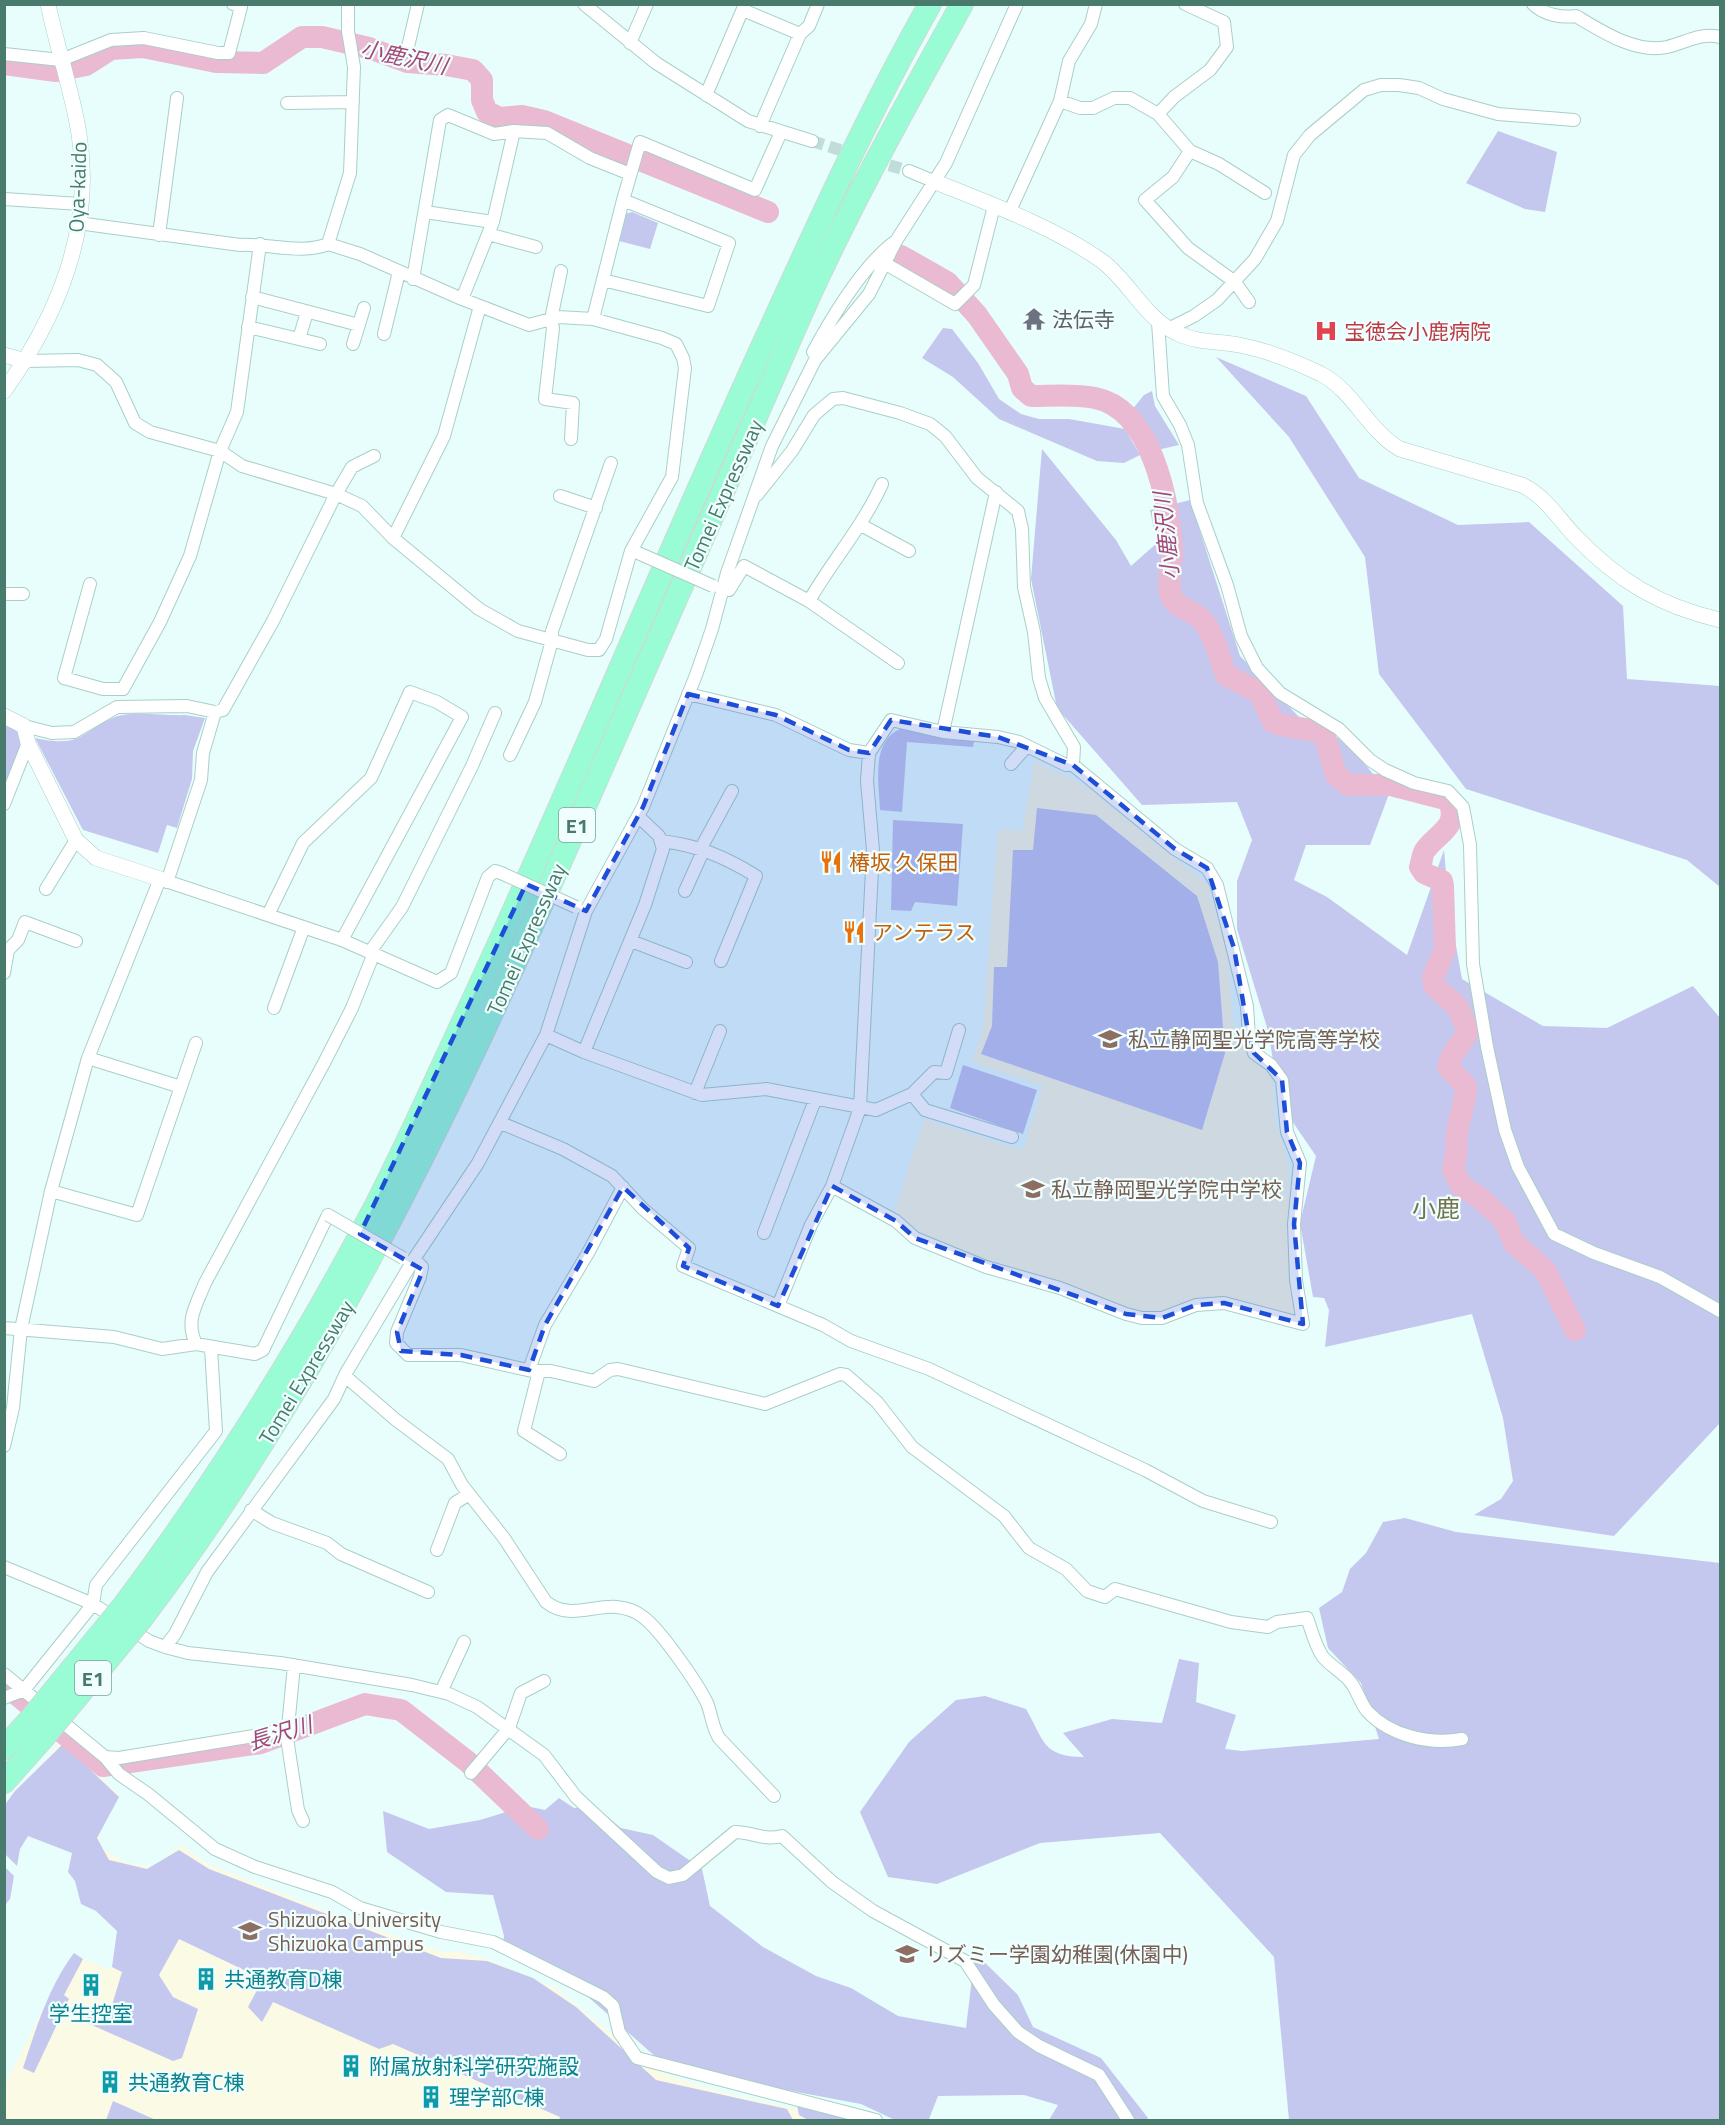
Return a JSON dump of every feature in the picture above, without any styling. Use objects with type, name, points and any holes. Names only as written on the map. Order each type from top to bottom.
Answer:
[{"type":"highway","name":"Tomei Expressway","points":[[4,1782],[36,1729],[172,1541],[225,1462],[325,1298],[375,1206],[513,914],[724,428],[832,193],[930,4]]},
{"type":"highway","name":"Tomei Expressway","points":[[4,1749],[36,1729],[142,1618],[189,1557],[260,1449],[360,1281],[471,1059],[531,929],[804,307],[882,153],[962,4]]},
{"type":"street","name":"Oya-kaido","points":[[4,391],[26,361],[47,322],[65,280],[78,224],[80,136],[48,4]]},
{"type":"street","points":[[4,54],[61,60],[111,40],[144,38],[229,53],[241,7],[233,4]]},
{"type":"street","points":[[328,244],[350,173],[354,67],[348,31],[348,4]]},
{"type":"street","points":[[406,51],[418,4]]},
{"type":"street","points":[[584,4],[630,43],[706,95],[760,126],[812,141]]},
{"type":"street","points":[[630,43],[647,4]]},
{"type":"street","points":[[760,126],[800,34],[809,26],[818,4]]},
{"type":"street","points":[[785,419],[815,360],[869,294],[896,241],[946,163],[1017,4]]},
{"type":"street","points":[[1009,213],[1060,101],[1069,61],[1090,24],[1096,4]]},
{"type":"street","points":[[1158,114],[1174,97],[1210,70],[1227,47],[1224,22],[1185,4]]},
{"type":"street","points":[[1533,4],[1548,13],[1565,17],[1576,16],[1598,29],[1643,48],[1667,47],[1684,39],[1712,35],[1720,37]]},
{"type":"street","points":[[706,95],[744,7],[800,34]]},
{"type":"street","points":[[1163,325],[1194,316],[1217,300],[1255,259],[1276,221],[1294,155],[1318,128],[1364,90],[1381,85],[1399,85],[1419,88],[1443,99],[1498,114],[1574,120]]},
{"type":"street","points":[[1060,101],[1080,108],[1093,108],[1121,96],[1130,98],[1158,114],[1190,151],[1219,164],[1264,193]]},
{"type":"street","points":[[159,235],[177,98]]},
{"type":"street","points":[[287,103],[353,102]]},
{"type":"street","points":[[413,279],[441,120],[448,115],[494,134],[514,131],[547,133],[590,158],[630,174]]},
{"type":"street","points":[[462,299],[490,228],[514,131]]},
{"type":"street","points":[[593,319],[640,142],[755,190],[781,132]]},
{"type":"street","points":[[1190,151],[1173,177],[1145,200],[1188,248],[1235,282],[1249,302]]},
{"type":"street","points":[[909,171],[1009,213],[1101,261],[1115,272],[1163,325],[1188,337],[1262,351],[1321,375],[1333,382],[1394,445],[1522,485],[1539,494],[1576,537],[1639,590],[1660,602],[1720,620]]},
{"type":"street","points":[[4,199],[80,204]]},
{"type":"street","points":[[603,280],[708,306],[729,243],[623,200]]},
{"type":"street","points":[[886,264],[955,304],[974,285],[993,206]]},
{"type":"street","points":[[425,212],[490,228],[536,247]]},
{"type":"street","points":[[4,355],[26,361],[78,360],[97,365],[116,382],[135,423],[150,432],[220,451],[242,466],[336,494],[362,506],[393,538],[479,609],[518,631],[588,650],[600,650],[606,639],[634,552],[672,477],[685,368],[683,358],[675,344],[662,338],[593,319],[551,319],[529,325],[413,279],[360,254],[328,244],[315,249],[260,244],[240,245],[78,224]]},
{"type":"street","points":[[165,1647],[175,1634],[207,1572],[334,1399],[410,1260],[450,1207],[501,1123],[546,1035],[581,909],[639,816],[712,629],[718,588],[802,375],[836,312],[885,249],[896,241]]},
{"type":"street","points":[[117,707],[123,689],[160,622],[190,556],[220,451],[237,412],[260,244]]},
{"type":"street","points":[[561,271],[551,319],[553,328],[545,399],[573,403],[571,439]]},
{"type":"street","points":[[384,334],[399,272]]},
{"type":"street","points":[[252,297],[359,325]]},
{"type":"street","points":[[393,538],[444,436],[480,306]]},
{"type":"street","points":[[353,344],[364,308]]},
{"type":"street","points":[[299,339],[307,312]]},
{"type":"street","points":[[1163,325],[1163,396],[1180,425],[1188,445],[1197,503],[1227,585],[1241,636],[1257,668],[1281,693],[1338,729],[1370,760],[1385,770],[1414,783],[1448,791],[1463,807],[1470,845],[1473,964],[1487,1047],[1506,1130],[1518,1167],[1554,1234],[1594,1253],[1660,1277],[1720,1311]]},
{"type":"street","points":[[249,327],[320,344]]},
{"type":"street","points":[[752,500],[770,481],[814,415],[833,399],[843,398],[930,424],[945,436],[977,478],[1018,511],[1022,529],[1024,587],[1034,632],[1039,678],[1045,698],[1074,747],[1073,765]]},
{"type":"street","points":[[4,716],[24,726],[52,733],[74,732],[117,707],[187,706],[215,712],[223,710],[273,621],[336,494],[352,467],[374,456]]},
{"type":"street","points":[[510,755],[535,702],[552,640],[552,631],[611,463]]},
{"type":"street","points":[[809,601],[829,566],[861,525],[882,484]]},
{"type":"street","points":[[943,732],[996,492]]},
{"type":"street","points":[[560,496],[596,508]]},
{"type":"street","points":[[861,525],[909,551]]},
{"type":"street","points":[[634,552],[718,588],[729,590],[744,566],[809,601],[898,663]]},
{"type":"street","points":[[90,584],[64,678],[103,688],[123,689]]},
{"type":"street","points":[[4,594],[23,594]]},
{"type":"street","points":[[268,915],[303,843],[371,778],[410,692],[437,702],[462,717],[342,940]]},
{"type":"street","points":[[688,694],[776,715],[849,750],[869,753]]},
{"type":"street","points":[[4,1446],[13,1408],[21,1329],[51,1191],[88,1058],[164,881],[201,780],[203,753],[215,712]]},
{"type":"street","points":[[195,1344],[189,1331],[190,1320],[205,1283],[352,1008],[372,952],[402,907],[472,766],[495,713]]},
{"type":"street","points":[[778,1306],[811,1225],[832,1186],[860,1108],[873,850],[867,781],[869,753],[891,720],[943,732],[998,737],[1027,746],[1066,765],[1073,765],[1175,849],[1207,868],[1216,885],[1246,1006],[1249,1038],[1254,1053],[1271,1065],[1282,1080],[1287,1132],[1300,1163],[1294,1224],[1296,1280],[1303,1323],[1224,1303],[1196,1305],[1162,1318],[1142,1318],[1126,1314],[1060,1288],[986,1267],[915,1238],[896,1221],[832,1186]]},
{"type":"street","points":[[24,726],[28,743],[76,840],[96,858],[342,940],[436,982],[451,973],[488,877],[495,871],[581,909]]},
{"type":"street","points":[[4,804],[28,743]]},
{"type":"street","points":[[1011,764],[1027,746]]},
{"type":"street","points":[[685,891],[702,849],[732,791]]},
{"type":"street","points":[[584,1052],[631,941],[663,849],[661,841],[639,816]]},
{"type":"street","points":[[46,889],[76,840]]},
{"type":"street","points":[[661,841],[702,849],[731,861],[756,876],[721,961]]},
{"type":"street","points":[[4,974],[8,950],[18,940],[26,922],[76,941]]},
{"type":"street","points":[[274,1008],[304,927]]},
{"type":"street","points":[[631,941],[686,962]]},
{"type":"street","points":[[546,1035],[584,1052],[702,1095],[766,1089],[876,1110],[912,1094],[934,1072],[946,1073],[959,1030]]},
{"type":"street","points":[[695,1093],[720,1031]]},
{"type":"street","points":[[51,1191],[137,1215],[196,1043]]},
{"type":"street","points":[[88,1058],[181,1087]]},
{"type":"street","points":[[912,1094],[925,1110],[1012,1137]]},
{"type":"street","points":[[764,1233],[815,1100]]},
{"type":"street","points":[[501,1123],[563,1149],[612,1176],[643,1209],[690,1248],[683,1266],[823,1325],[851,1341],[929,1369],[1116,1456],[1203,1501],[1271,1522]]},
{"type":"street","points":[[560,1455],[524,1431],[534,1370],[545,1325],[588,1253],[623,1187]]},
{"type":"street","points":[[4,1328],[114,1337],[162,1349],[195,1344],[255,1354],[263,1350],[328,1215],[422,1267],[397,1332],[396,1343],[401,1351],[408,1355],[461,1355],[594,1381],[610,1370],[618,1369],[765,1404],[840,1374],[846,1375],[878,1402],[912,1447],[1004,1516],[1029,1548],[1066,1569],[1087,1591],[1105,1597],[1115,1589],[1231,1623],[1268,1627],[1277,1622],[1307,1618],[1317,1647],[1324,1658],[1349,1680],[1368,1711],[1388,1727],[1418,1739],[1445,1743],[1462,1739]]},
{"type":"street","points":[[4,1698],[24,1690],[93,1605],[96,1585],[216,1431],[210,1348]]},
{"type":"street","points":[[345,1376],[396,1420],[448,1459],[469,1494],[504,1538],[546,1602],[554,1608],[569,1612],[614,1607],[643,1616],[697,1687],[706,1702],[714,1730],[719,1738],[774,1796]]},
{"type":"street","points":[[437,1550],[455,1503],[469,1494]]},
{"type":"street","points":[[251,1510],[272,1523],[327,1543],[341,1554],[428,1592]]},
{"type":"street","points":[[4,1567],[93,1605],[149,1641],[165,1647],[188,1653],[294,1665],[441,1692],[477,1707],[544,1755],[570,1790],[614,1835],[657,1872],[669,1878],[683,1875],[735,1832],[768,1839],[782,1836],[832,1882],[873,1911],[965,1961],[994,2005],[1018,2032],[1039,2046],[1099,2075],[1128,2121]]},
{"type":"street","points":[[441,1692],[464,1642]]},
{"type":"street","points":[[294,1665],[287,1731],[298,1810],[303,1821]]},
{"type":"street","points":[[4,1674],[106,1757],[119,1774],[148,1794],[214,1849],[255,1867],[332,1892],[360,1908],[441,1932],[493,1942],[603,1997],[613,2006],[619,2032],[637,2058],[876,2121]]},
{"type":"street","points":[[474,1769],[509,1728],[521,1693],[544,1681]]},
{"type":"street","points":[[106,1757],[130,1757],[287,1731]]},
{"type":"highlighted area","points":[[688,694],[776,715],[849,750],[869,753],[891,720],[998,737],[1073,765],[1175,849],[1207,868],[1234,948],[1249,1037],[1254,1053],[1282,1080],[1287,1132],[1300,1163],[1294,1224],[1303,1324],[1224,1303],[1196,1305],[1162,1318],[1126,1314],[915,1238],[896,1221],[832,1186],[778,1306],[683,1266],[689,1248],[623,1187],[545,1325],[529,1370],[461,1355],[401,1351],[397,1332],[423,1270],[360,1234],[526,884],[586,911],[643,807]]},
{"type":"shaded area","points":[[1498,131],[1557,152],[1545,212],[1525,209],[1466,183]]},
{"type":"shaded area","points":[[632,212],[658,223],[650,249],[619,241],[625,214]]},
{"type":"shaded area","points":[[943,328],[952,329],[978,363],[999,399],[1021,414],[1039,419],[1069,419],[1125,429],[1140,455],[1124,463],[1097,461],[999,419],[953,377],[922,358]]},
{"type":"shaded area","points":[[1216,357],[1306,396],[1359,478],[1458,525],[1529,522],[1623,606],[1627,679],[1720,686],[1720,887],[1687,860],[1466,789],[1379,674],[1365,557],[1289,437]]},
{"type":"shaded area","points":[[1152,391],[1155,406],[1179,445],[1153,451],[1131,411],[1144,395]]},
{"type":"shaded area","points":[[1042,449],[1116,540],[1131,566],[1157,543],[1150,510],[1190,500],[1240,656],[1300,718],[1338,738],[1361,759],[1389,794],[1370,845],[1306,845],[1294,880],[1327,897],[1407,955],[1444,850],[1449,907],[1462,979],[1543,1026],[1607,1028],[1693,986],[1720,1018],[1720,1423],[1614,1536],[1474,1515],[1501,1499],[1513,1481],[1503,1418],[1472,1314],[1325,1347],[1329,1310],[1324,1298],[1313,1297],[1300,1223],[1316,1156],[1279,1102],[1269,1034],[1237,929],[1237,881],[1252,840],[1237,802],[1142,805],[1057,708],[1031,579]]},
{"type":"shaded area","points":[[124,715],[185,715],[205,718],[193,751],[192,779],[177,828],[167,825],[158,853],[83,830],[35,738],[51,741],[73,740],[106,721]]},
{"type":"shaded area","points":[[5,722],[23,737],[23,748],[5,796]]},
{"type":"shaded area","points":[[903,728],[945,739],[974,741],[973,747],[907,742],[902,812],[880,810],[878,776],[881,752],[885,742],[892,734]]},
{"type":"shaded area","name":"私立静岡聖光学院高等学校","points":[[1034,761],[1084,785],[1208,885],[1228,959],[1233,1020],[1246,1051],[1273,1075],[1275,1119],[1289,1166],[1289,1224],[1297,1317],[1222,1298],[1147,1314],[1060,1284],[989,1264],[916,1233],[894,1214],[924,1120],[1023,1150],[1043,1086],[972,1062],[983,1028],[998,829],[1022,831]]},
{"type":"shaded area","points":[[1037,808],[1096,815],[1197,896],[1218,962],[1225,1053],[1202,1130],[981,1054],[992,1026],[994,967],[1007,967],[1013,850],[1033,850]]},
{"type":"shaded area","points":[[893,820],[963,824],[957,906],[915,902],[911,911],[891,910]]},
{"type":"shaded area","points":[[963,1065],[1037,1090],[1023,1134],[950,1108]]},
{"type":"shaded area","points":[[1405,1518],[1456,1532],[1720,1563],[1720,2120],[1289,2120],[1274,1957],[1160,1833],[1040,1843],[937,1884],[888,1877],[860,1812],[909,1742],[956,1700],[985,1696],[1026,1709],[1041,1738],[1052,1750],[1060,1754],[1084,1757],[1063,1733],[1112,1719],[1162,1723],[1179,1659],[1199,1663],[1196,1702],[1236,1715],[1225,1749],[1242,1751],[1379,1739],[1361,1683],[1328,1648],[1319,1608],[1342,1592],[1350,1569],[1366,1553],[1383,1522]]},
{"type":"shaded area","name":"Shizuoka University Shizuoka Campus","points":[[62,1741],[119,1795],[101,1820],[98,1846],[126,1863],[154,1867],[181,1845],[207,1864],[337,1915],[441,1952],[460,1952],[484,1958],[555,1988],[660,2073],[720,2092],[845,2120],[5,2120],[4,2086],[60,1976],[75,1955],[109,1970],[119,1953],[121,1935],[74,1858],[72,1850],[18,1793]]},
{"type":"shaded area","points":[[63,1744],[119,1797],[97,1838],[109,1860],[147,1869],[179,1850],[209,1869],[441,1958],[487,1961],[533,1978],[576,2007],[656,2080],[787,2109],[793,2120],[559,2120],[560,2117],[393,2044],[379,2049],[273,2002],[262,2022],[248,2007],[263,1979],[179,1939],[159,1975],[173,1997],[198,2009],[182,2058],[173,2061],[85,2022],[91,2011],[109,2015],[122,1972],[112,1967],[117,1931],[96,1911],[81,1904],[75,1881],[68,1872],[72,1853],[28,1836],[20,1849],[17,1866],[5,1854],[4,1806],[15,1791]]},
{"type":"shaded area","points":[[559,1798],[574,1808],[594,1806],[621,1828],[653,1835],[702,1869],[710,1906],[763,1947],[816,1976],[851,1988],[898,2016],[966,2028],[975,1953],[1018,1995],[1033,2027],[1101,2058],[1148,2118],[1146,2120],[1049,2120],[1058,2105],[1024,2095],[938,2096],[929,2119],[895,2120],[861,2104],[765,2086],[657,2058],[586,1995],[541,1963],[502,1948],[504,1936],[493,1895],[446,1892],[387,1852],[383,1811],[429,1829],[480,1820],[526,1806],[545,1810]]},
{"type":"shaded area","points":[[5,1867],[14,1876],[10,1899],[5,1905]]},
{"type":"shaded area","points":[[74,1953],[83,1959],[64,1995],[69,1999],[34,2073],[23,2068],[33,2038],[50,1993]]},
{"type":"shaded area","points":[[113,2101],[156,2120],[106,2120]]},
{"type":"shaded area","points":[[797,2105],[852,2120],[808,2120],[799,2115]]},
{"type":"waterway","name":"小鹿沢川","points":[[4,64],[56,71],[86,65],[111,49],[143,47],[216,62],[263,63],[302,37],[322,37],[369,48],[407,62],[473,70],[482,80],[482,100],[487,112],[500,118],[522,116],[544,121],[768,212]]},
{"type":"waterway","name":"小鹿沢川","points":[[901,256],[947,282],[977,315],[1018,374],[1022,388],[1031,396],[1095,398],[1114,406],[1130,419],[1143,437],[1161,481],[1172,546],[1169,584],[1171,596],[1177,604],[1203,621],[1214,640],[1226,675],[1260,693],[1273,722],[1324,734],[1336,775],[1348,785],[1391,785],[1449,800],[1452,817],[1450,823],[1425,851],[1420,867],[1424,873],[1442,881],[1443,886],[1445,949],[1433,977],[1434,986],[1457,1006],[1468,1031],[1448,1067],[1466,1086],[1453,1169],[1461,1186],[1480,1198],[1505,1221],[1514,1243],[1545,1270],[1575,1330]]},
{"type":"waterway","name":"長沢川","points":[[4,1684],[103,1766],[261,1743],[365,1704],[401,1710],[468,1762],[538,1829]]},
{"type":"tunnel","points":[[812,141],[856,155]]},
{"type":"tunnel","points":[[872,160],[909,171]]},
{"type":"place","name":"法伝寺","points":[[1034,319]]},
{"type":"place","name":"宝徳会小鹿病院","points":[[1326,331]]},
{"type":"place","name":"椿坂 久保田","points":[[831,862]]},
{"type":"place","name":"アンテラス","points":[[854,932]]},
{"type":"place","name":"私立静岡聖光学院高等学校","points":[[1110,1039]]},
{"type":"place","name":"私立静岡聖光学院中学校","points":[[1033,1189]]},
{"type":"place","name":"Shizuoka University Shizuoka Campus","points":[[250,1931]]},
{"type":"place","name":"リズミー学園幼稚園(休園中)","points":[[907,1954]]},
{"type":"place","name":"共通教育D棟","points":[[206,1979]]},
{"type":"place","name":"学生控室","points":[[91,1985]]},
{"type":"place","name":"附属放射科学研究施設","points":[[351,2066]]},
{"type":"place","name":"共通教育C棟","points":[[110,2082]]},
{"type":"place","name":"理学部C棟","points":[[431,2097]]},
{"type":"district","name":"小鹿","points":[[1436,1208]]}]
